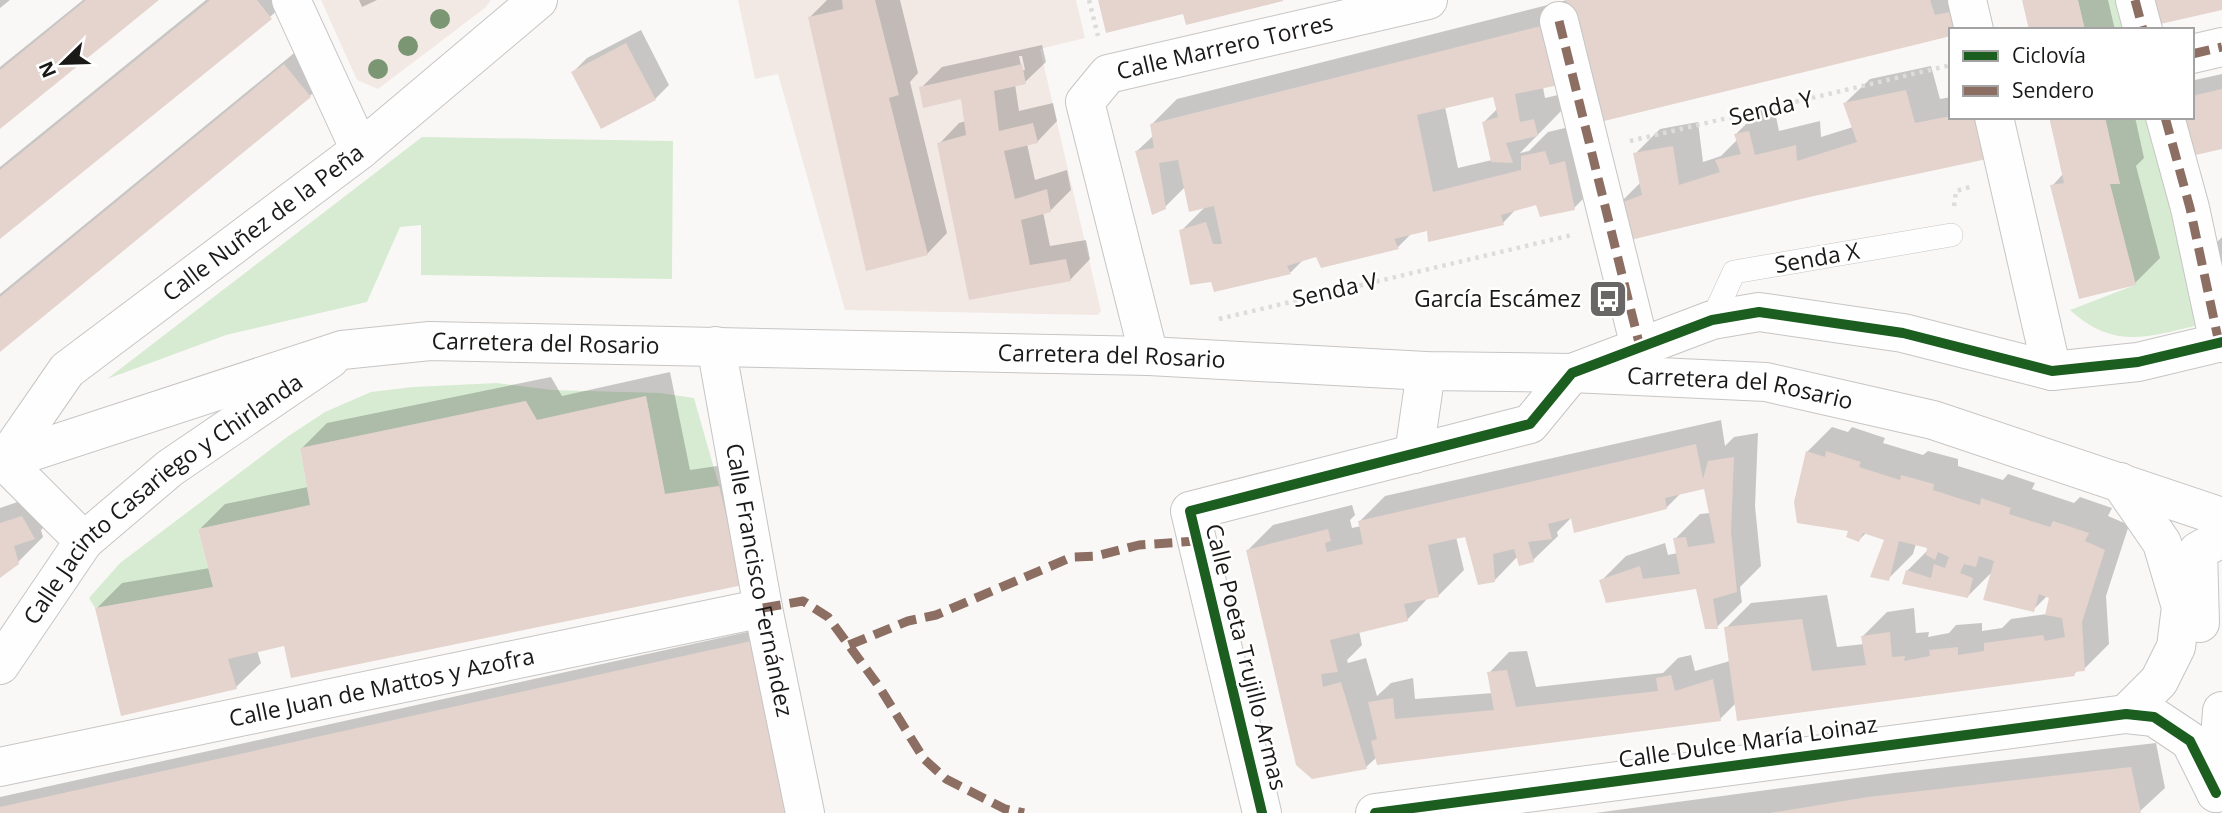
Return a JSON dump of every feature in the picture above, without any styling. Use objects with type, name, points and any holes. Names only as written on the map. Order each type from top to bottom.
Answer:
[{"type":"street","points":[[291,0],[360,150]]},
{"type":"street","name":"Calle Nuñez de la Peña","points":[[2,461],[67,370],[360,150],[538,0]]},
{"type":"street","name":"Calle Marrero Torres","points":[[1149,356],[1085,102],[1108,74],[1428,0]]},
{"type":"street","points":[[1967,0],[1974,28]]},
{"type":"street","points":[[2135,0],[2142,28]]},
{"type":"street","points":[[1559,21],[1640,347]]},
{"type":"street","points":[[2194,54],[2222,47]]},
{"type":"street","points":[[1994,119],[2053,371]]},
{"type":"street","points":[[1426,371],[1415,454],[1530,424],[1572,373],[1712,320],[1759,312],[1903,333],[2053,371],[2138,362],[2220,342],[2206,204],[2166,119]]},
{"type":"street","name":"Carretera del Rosario","points":[[2,461],[342,350],[430,341],[1149,356],[1426,371],[1572,373],[1766,382],[1933,420],[2222,517]]},
{"type":"street","name":"Calle Francisco Fernández","points":[[716,346],[763,608],[805,813]]},
{"type":"street","name":"Calle Jacinto Casariego y Chirlanda","points":[[0,666],[84,541],[170,468],[342,350]]},
{"type":"street","name":"Calle Poeta Trujillo Armas","points":[[1262,813],[1190,511],[1415,454]]},
{"type":"street","points":[[2,461],[84,541]]},
{"type":"street","points":[[2120,482],[2162,543],[2181,607],[2176,647],[2159,681]]},
{"type":"street","points":[[2126,713],[2159,681],[2200,633],[2198,551],[2222,538]]},
{"type":"street","name":"Calle Juan de Mattos y Azofra","points":[[0,767],[763,608]]},
{"type":"street","points":[[2215,803],[2222,711]]},
{"type":"street","points":[[2126,713],[2154,717],[2190,741],[2215,803]]},
{"type":"street","name":"Calle Dulce María Loinaz","points":[[1375,813],[2126,713]]},
{"type":"lane","name":"Senda X","points":[[1712,320],[1734,272],[1951,235]]},
{"type":"shaded area","points":[[321,0],[491,0],[485,8],[378,89],[357,80]]},
{"type":"shaded area","points":[[738,0],[1076,0],[1085,38],[1040,49],[1101,311],[1098,315],[845,310],[778,74],[755,79]]},
{"type":"green space","points":[[2078,0],[2123,0],[2130,28],[2085,28]]},
{"type":"green space","points":[[2105,119],[2151,119],[2199,325],[2132,337],[2101,331],[2070,310],[2135,285],[2110,184],[2120,184]]},
{"type":"green space","points":[[422,137],[673,141],[672,279],[421,275],[421,225],[400,227],[367,302],[226,335],[107,379]]},
{"type":"green space","points":[[497,383],[552,390],[660,393],[694,398],[719,486],[665,494],[646,396],[537,420],[525,401],[300,448],[310,505],[198,529],[213,587],[95,608],[89,598],[120,563],[287,437],[325,412],[371,392]]},
{"type":"building","points":[[86,0],[159,0],[0,129],[0,70]]},
{"type":"building","points":[[210,0],[257,0],[272,19],[0,239],[0,170]]},
{"type":"building","points":[[842,0],[875,0],[899,95],[889,98],[928,255],[866,271],[808,17],[843,9]]},
{"type":"building","points":[[1098,0],[1283,1],[1186,25],[1183,14],[1106,33]]},
{"type":"building","points":[[1566,0],[1930,0],[1935,15],[1949,12],[1954,28],[1949,28],[1949,36],[1596,123]]},
{"type":"building","points":[[2022,0],[2078,0],[2085,28],[2029,28]]},
{"type":"building","points":[[2149,0],[2222,0],[2222,10],[2156,25]]},
{"type":"building","points":[[1545,25],[1559,85],[1515,94],[1520,122],[1534,119],[1538,136],[1506,143],[1513,163],[1491,162],[1482,122],[1498,117],[1493,97],[1417,115],[1433,192],[1521,170],[1521,156],[1545,151],[1550,165],[1565,161],[1575,210],[1540,217],[1536,205],[1501,215],[1504,225],[1428,242],[1427,231],[1394,239],[1399,249],[1321,268],[1316,257],[1287,266],[1291,274],[1214,292],[1211,282],[1190,285],[1179,230],[1206,222],[1213,244],[1222,244],[1214,206],[1189,212],[1178,160],[1159,163],[1166,209],[1152,215],[1135,151],[1154,148],[1150,124]]},
{"type":"building","points":[[626,43],[656,100],[601,129],[571,72]]},
{"type":"building","points":[[284,64],[311,97],[0,352],[0,297]]},
{"type":"building","points":[[1022,64],[1026,84],[994,91],[999,131],[1033,123],[1038,143],[1004,151],[1015,199],[1047,189],[1051,212],[1021,220],[1030,265],[1066,259],[1071,281],[969,300],[937,143],[966,135],[961,99],[923,108],[919,87]]},
{"type":"building","points":[[2222,89],[2222,149],[2187,157],[2178,119],[2194,119],[2194,96]]},
{"type":"building","points":[[1906,90],[1915,123],[1949,116],[1949,119],[1974,119],[1987,159],[1814,196],[1626,241],[1615,205],[1642,195],[1633,153],[1673,146],[1679,185],[1720,172],[1715,160],[1741,154],[1734,134],[1749,131],[1755,155],[1796,145],[1797,161],[1857,142],[1843,103]]},
{"type":"building","points":[[2049,119],[2105,119],[2120,184],[2110,184],[2136,285],[2079,299],[2050,185],[2064,183]]},
{"type":"building","points":[[646,396],[665,494],[719,486],[743,585],[291,678],[284,646],[228,659],[237,689],[121,716],[95,608],[213,587],[198,529],[310,505],[300,448],[526,401],[537,420]]},
{"type":"building","points":[[1696,444],[1703,479],[1708,461],[1734,457],[1731,532],[1737,592],[1713,599],[1718,629],[1705,629],[1696,589],[1606,603],[1599,580],[1640,566],[1643,579],[1680,574],[1673,538],[1686,537],[1688,547],[1715,543],[1704,489],[1665,498],[1667,509],[1574,533],[1571,518],[1548,524],[1552,539],[1528,542],[1534,562],[1519,566],[1514,549],[1493,554],[1495,582],[1478,585],[1465,537],[1428,545],[1439,597],[1404,604],[1408,621],[1330,640],[1338,672],[1321,674],[1323,687],[1341,682],[1367,769],[1312,779],[1296,765],[1246,550],[1328,529],[1331,541],[1325,543],[1327,552],[1363,544],[1358,521]]},
{"type":"building","points":[[1806,451],[1825,457],[1826,451],[1861,462],[1859,467],[1900,480],[1901,475],[1934,484],[1933,490],[1980,505],[1981,498],[2011,508],[2009,514],[2050,527],[2053,521],[2089,533],[2085,541],[2105,550],[2082,622],[2085,671],[2074,672],[2075,676],[1737,721],[1724,627],[1802,619],[1812,671],[1866,665],[1861,636],[1890,632],[1892,657],[1905,656],[1904,661],[1930,656],[1929,650],[1958,647],[1958,655],[1984,651],[1984,643],[2043,635],[2045,641],[2065,637],[2062,618],[2045,615],[2049,598],[2039,594],[2034,612],[1983,600],[1994,561],[1979,556],[1976,567],[1964,564],[1960,573],[1973,578],[1968,598],[1902,584],[1906,570],[1931,578],[1934,564],[1945,568],[1949,557],[1938,552],[1935,560],[1926,555],[1927,548],[1899,541],[1889,581],[1870,577],[1884,540],[1863,533],[1859,542],[1846,537],[1848,531],[1797,523],[1794,502]]},
{"type":"building","points":[[22,516],[35,539],[14,546],[19,564],[0,578],[0,523]]},
{"type":"building","points":[[751,641],[785,813],[0,813],[0,807]]},
{"type":"building","points":[[1507,670],[1516,707],[1658,691],[1656,678],[1671,675],[1675,691],[1713,679],[1721,721],[1377,765],[1371,741],[1377,739],[1368,702],[1393,698],[1395,719],[1494,710],[1487,672]]},
{"type":"building","points":[[2131,767],[2141,813],[1770,813],[1868,797]]},
{"type":"marked path","points":[[2135,0],[2142,28]]},
{"type":"marked path","points":[[1559,21],[1640,347]]},
{"type":"marked path","points":[[2194,54],[2222,47]]},
{"type":"marked path","points":[[2166,119],[2190,208],[2219,343]]},
{"type":"marked path","points":[[849,645],[908,621],[936,615],[1072,557],[1096,556],[1139,545],[1197,541]]},
{"type":"marked path","points":[[763,608],[803,601],[828,617],[878,685],[924,759],[946,779],[1005,809],[1024,813]]},
{"type":"cycle path","points":[[1262,813],[1190,511],[1530,424],[1572,373],[1712,320],[1759,312],[1903,333],[2052,371],[2138,362],[2222,342]]},
{"type":"cycle path","points":[[1375,813],[2126,714],[2154,717],[2190,741],[2216,793]]},
{"type":"place","name":"García Escámez","points":[[1608,299]]}]
